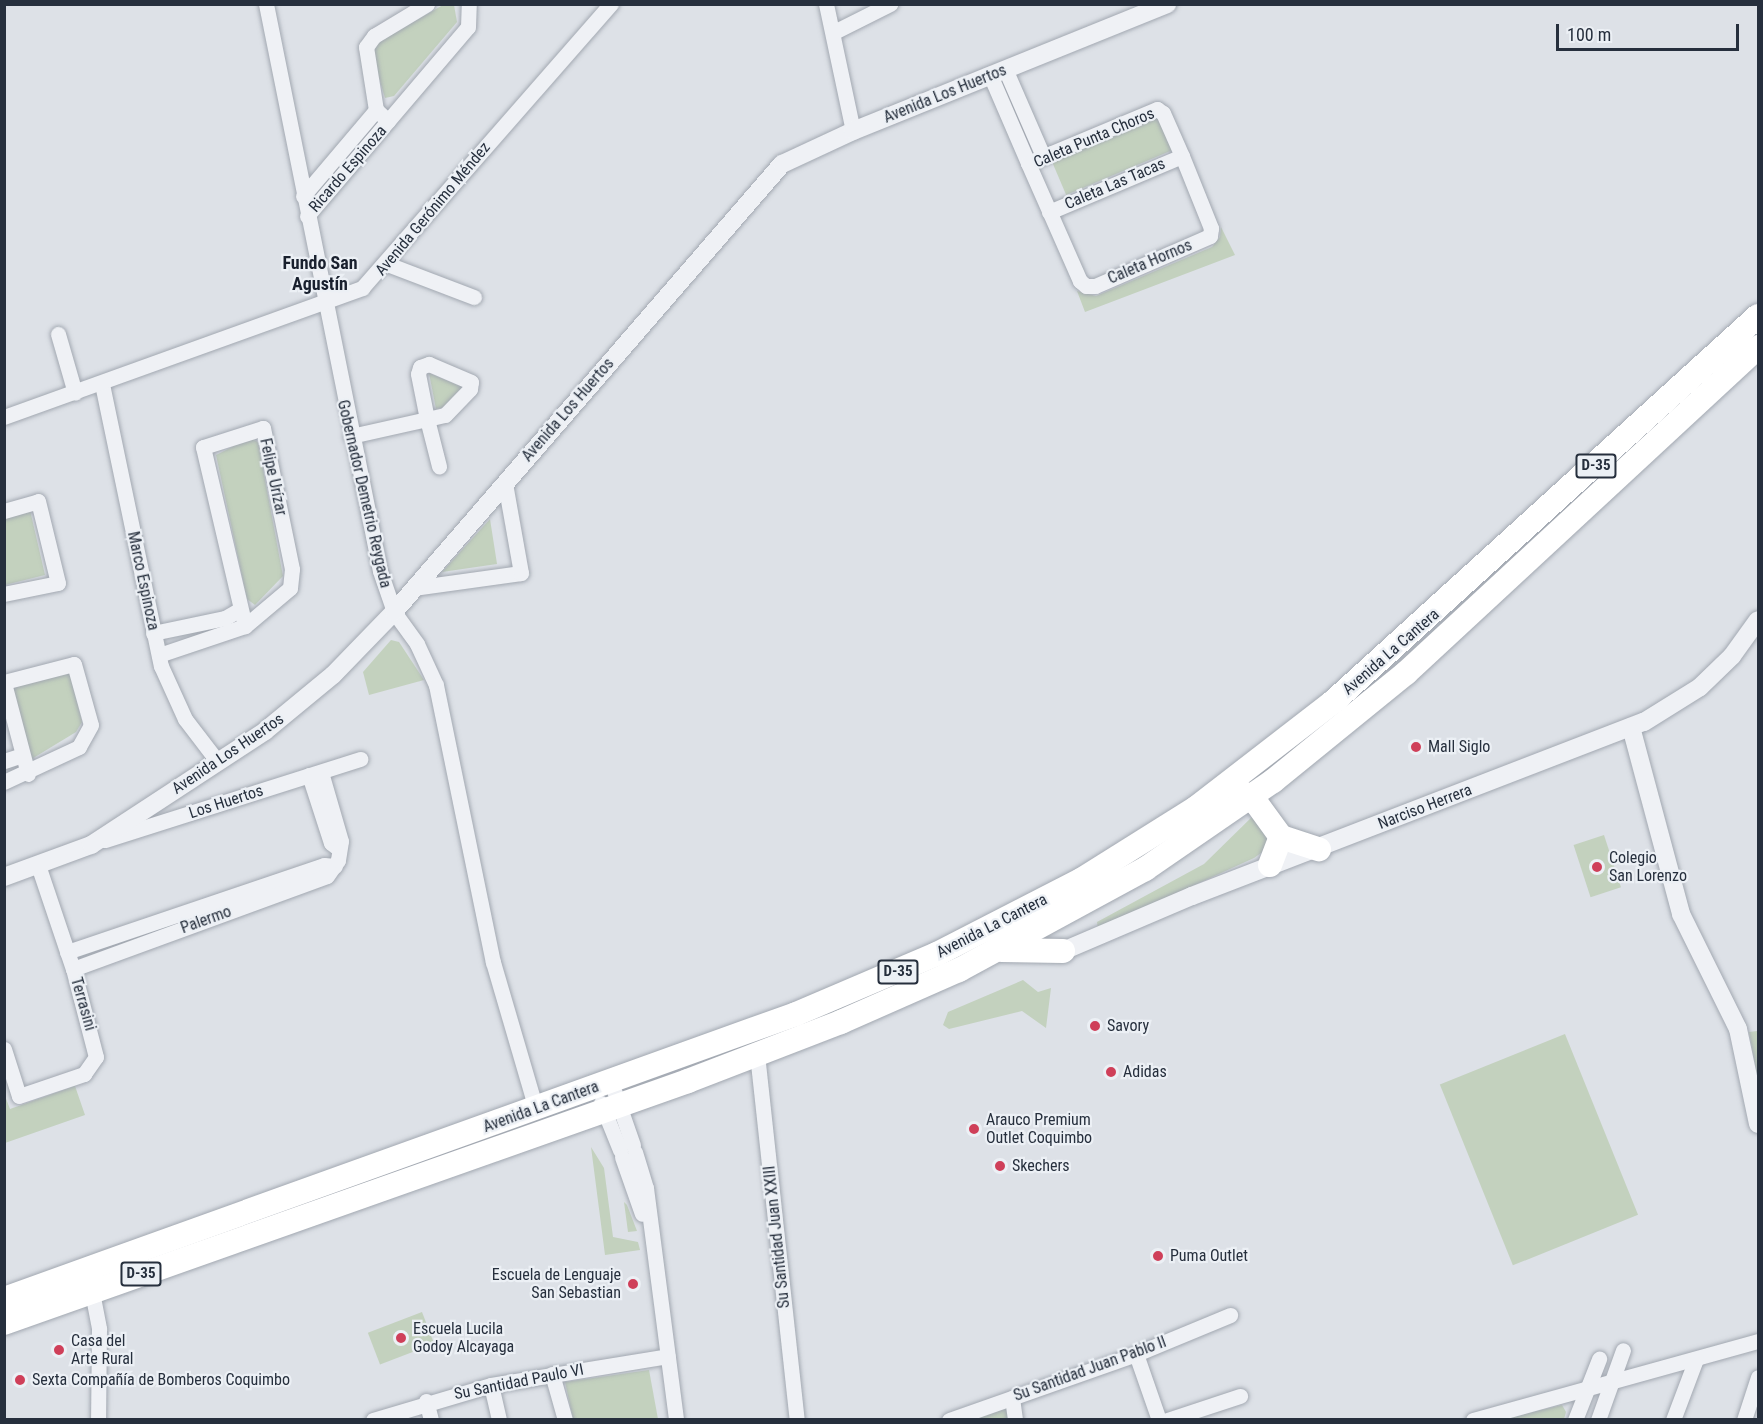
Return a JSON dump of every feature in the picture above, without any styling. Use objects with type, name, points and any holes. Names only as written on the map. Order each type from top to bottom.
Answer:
[{"type":"highway","name":"Avenida La Cantera","points":[[4,1323],[757,1054],[882,1004],[996,951],[1036,917],[1229,784],[1393,652],[1758,316]]},
{"type":"highway","name":"Avenida La Cantera","points":[[4,1299],[603,1085],[852,991],[1036,917],[1145,870],[1250,798],[1406,673],[1758,347]]},
{"type":"highway","points":[[1229,784],[1250,798],[1281,837],[1318,849]]},
{"type":"highway","points":[[1270,865],[1281,837]]},
{"type":"highway","points":[[1036,917],[1050,946],[1063,951]]},
{"type":"highway","points":[[996,951],[1063,951]]},
{"type":"street","name":"Ricardo Espinoza","points":[[388,121],[376,110],[365,56],[368,43],[427,4]]},
{"type":"street","name":"Ricardo Espinoza","points":[[307,216],[468,27],[471,18],[469,4]]},
{"type":"street","name":"Avenida Gerónimo Méndez","points":[[4,417],[324,305],[362,288],[387,264],[611,4]]},
{"type":"street","points":[[826,4],[834,32],[853,131]]},
{"type":"street","points":[[834,32],[890,4]]},
{"type":"street","name":"Gobernador Demetrio Reygada","points":[[268,6],[324,305],[380,571],[394,612],[417,644],[436,686],[493,962],[536,1109]]},
{"type":"street","name":"Avenida Los Huertos","points":[[4,877],[91,845],[218,762],[313,694],[394,612],[776,170],[789,160],[853,131],[998,74],[1160,6]]},
{"type":"street","points":[[998,74],[1043,156]]},
{"type":"street","points":[[998,74],[1028,163]]},
{"type":"street","name":"Caleta Punta Choros","points":[[1049,212],[1028,163],[1043,156],[1157,109],[1163,113],[1182,156]]},
{"type":"street","name":"Ricardo Espinoza","points":[[303,196],[376,110]]},
{"type":"street","name":"Caleta Las Tacas","points":[[1049,212],[1182,156]]},
{"type":"street","name":"Caleta Hornos","points":[[1049,212],[1080,281],[1090,286],[1208,238],[1211,228],[1182,156]]},
{"type":"street","points":[[387,264],[474,297]]},
{"type":"street","points":[[58,334],[75,393]]},
{"type":"street","points":[[351,436],[428,419],[445,415],[471,384],[468,378],[429,364],[418,371],[428,419],[439,466]]},
{"type":"street","name":"Marco Espinoza","points":[[102,384],[159,655],[177,704],[218,762]]},
{"type":"street","name":"Felipe Urízar","points":[[159,655],[245,626],[286,592],[293,576],[263,428],[203,447],[239,610],[245,626]]},
{"type":"street","points":[[413,588],[521,573],[505,483]]},
{"type":"street","points":[[4,511],[38,501],[58,583],[4,594]]},
{"type":"street","points":[[153,633],[225,618],[239,610]]},
{"type":"street","name":"Narciso Herrera","points":[[1063,951],[1270,865],[1318,849],[1631,728],[1700,687],[1752,637],[1758,620]]},
{"type":"street","points":[[4,782],[28,774],[79,747],[91,725],[74,664],[4,683],[28,774]]},
{"type":"street","points":[[1631,728],[1682,914],[1738,1029],[1758,1124]]},
{"type":"street","points":[[4,760],[22,754]]},
{"type":"street","name":"Los Huertos","points":[[91,845],[360,759]]},
{"type":"street","points":[[315,774],[331,843],[339,849],[335,866]]},
{"type":"street","name":"Terrasini","points":[[4,1049],[19,1096],[84,1074],[93,1066],[96,1052],[73,969],[38,865]]},
{"type":"street","name":"Palermo","points":[[67,952],[324,865],[335,866]]},
{"type":"street","name":"Palermo","points":[[73,969],[327,876],[335,866]]},
{"type":"street","name":"Su Santidad Juan XXIII","points":[[757,1054],[797,1419]]},
{"type":"street","points":[[603,1085],[627,1151],[649,1234],[676,1419]]},
{"type":"street","points":[[92,1292],[99,1329],[98,1419]]},
{"type":"street","name":"Su Santidad Juan Pablo II","points":[[949,1419],[1136,1354],[1230,1315]]},
{"type":"street","points":[[1473,1419],[1758,1341]]},
{"type":"street","points":[[1598,1419],[1623,1350]]},
{"type":"street","points":[[1136,1354],[1159,1419]]},
{"type":"street","name":"Su Santidad Paulo VI","points":[[373,1419],[426,1401],[490,1385],[668,1356]]},
{"type":"street","points":[[1575,1419],[1599,1359]]},
{"type":"street","points":[[1674,1419],[1696,1359]]},
{"type":"street","points":[[552,1374],[565,1419]]},
{"type":"street","points":[[1744,1419],[1758,1377]]},
{"type":"street","points":[[490,1385],[499,1419]]},
{"type":"street","points":[[1167,1419],[1240,1396]]},
{"type":"street","points":[[1012,1398],[1015,1419]]},
{"type":"street","points":[[426,1401],[431,1419]]},
{"type":"green space","points":[[443,5],[454,5],[457,22],[394,96],[385,98],[371,51],[375,44]]},
{"type":"green space","points":[[1158,117],[1172,150],[1066,195],[1052,162]]},
{"type":"green space","points":[[1221,227],[1235,255],[1085,312],[1077,291],[1096,296],[1212,247],[1220,237]]},
{"type":"green space","points":[[429,373],[462,387],[442,408],[436,409]]},
{"type":"green space","points":[[250,438],[258,442],[283,576],[255,605],[247,599],[216,455]]},
{"type":"green space","points":[[30,510],[45,575],[5,585],[4,516]]},
{"type":"green space","points":[[490,519],[497,564],[442,572]]},
{"type":"green space","points":[[391,640],[399,642],[424,680],[369,695],[363,672]]},
{"type":"green space","points":[[69,670],[82,722],[76,732],[30,760],[13,688]]},
{"type":"green space","points":[[1256,813],[1275,843],[1254,858],[1098,929],[1097,922],[1204,864]]},
{"type":"green space","name":"Colegio San Lorenzo","points":[[1604,835],[1621,887],[1591,897],[1574,845]]},
{"type":"green space","points":[[1023,980],[1038,992],[1051,988],[1046,1028],[1022,1011],[949,1029],[943,1025],[948,1012]]},
{"type":"green space","points":[[1757,1031],[1758,1034],[1758,1081],[1749,1032]]},
{"type":"green space","points":[[1565,1034],[1638,1215],[1513,1265],[1440,1085]]},
{"type":"green space","points":[[75,1086],[85,1115],[5,1143],[5,1096],[10,1109]]},
{"type":"green space","points":[[591,1147],[604,1168],[613,1237],[638,1242],[640,1250],[605,1255]]},
{"type":"green space","points":[[624,1202],[627,1205],[637,1231],[628,1232]]},
{"type":"green space","name":"Escuela Lucila Godoy Alcayaga","points":[[422,1312],[434,1344],[380,1365],[368,1333]]},
{"type":"green space","points":[[649,1370],[658,1419],[573,1419],[565,1382]]},
{"type":"green space","points":[[1562,1405],[1566,1412],[1564,1419],[1504,1419]]},
{"type":"green space","points":[[1007,1408],[1008,1419],[974,1419]]},
{"type":"place","name":"Mall Siglo","points":[[1416,747]]},
{"type":"place","name":"Colegio San Lorenzo","points":[[1597,867]]},
{"type":"place","name":"Savory","points":[[1095,1026]]},
{"type":"place","name":"Adidas","points":[[1111,1072]]},
{"type":"place","name":"Arauco Premium Outlet Coquimbo","points":[[974,1129]]},
{"type":"place","name":"Skechers","points":[[1000,1166]]},
{"type":"place","name":"Puma Outlet","points":[[1158,1256]]},
{"type":"place","name":"Escuela de Lenguaje San Sebastian","points":[[633,1284]]},
{"type":"place","name":"Escuela Lucila Godoy Alcayaga","points":[[401,1338]]},
{"type":"place","name":"Casa del Arte Rural","points":[[59,1350]]},
{"type":"place","name":"Sexta Compañía de Bomberos Coquimbo","points":[[20,1380]]},
{"type":"district","name":"Fundo San Agustín","points":[[320,274]]}]
